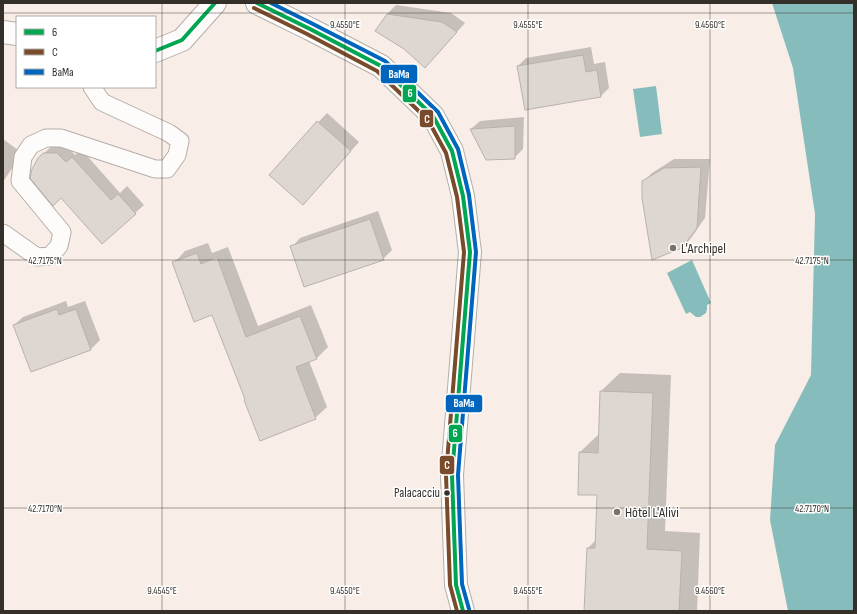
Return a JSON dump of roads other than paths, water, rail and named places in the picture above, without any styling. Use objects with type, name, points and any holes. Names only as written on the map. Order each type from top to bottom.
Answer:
[{"type":"main road","points":[[156,51],[182,40],[215,3]]},
{"type":"main road","points":[[257,3],[310,28],[381,66],[432,116],[452,151],[463,196],[470,252],[452,475],[456,585],[463,611]]},
{"type":"main road","points":[[3,32],[16,34]]},
{"type":"lane","points":[[3,233],[37,257],[50,256],[59,246],[62,232],[20,181],[23,157],[31,145],[46,138],[61,138],[155,169],[167,169],[177,155],[180,142],[169,133],[102,102],[93,88]]},
{"type":"water","points":[[772,3],[854,3],[854,611],[788,611],[770,520],[775,445],[811,375],[815,214],[793,68]]},
{"type":"water","points":[[656,86],[662,134],[640,137],[633,89]]},
{"type":"water","points":[[692,260],[711,303],[707,305],[706,313],[700,317],[696,317],[690,312],[686,314],[667,273]]},
{"type":"place","name":"L'Archipel","points":[[673,248]]},
{"type":"place","name":"Palacacciu","points":[[447,493]]},
{"type":"place","name":"Hôtel L'Alivi","points":[[617,512]]}]
